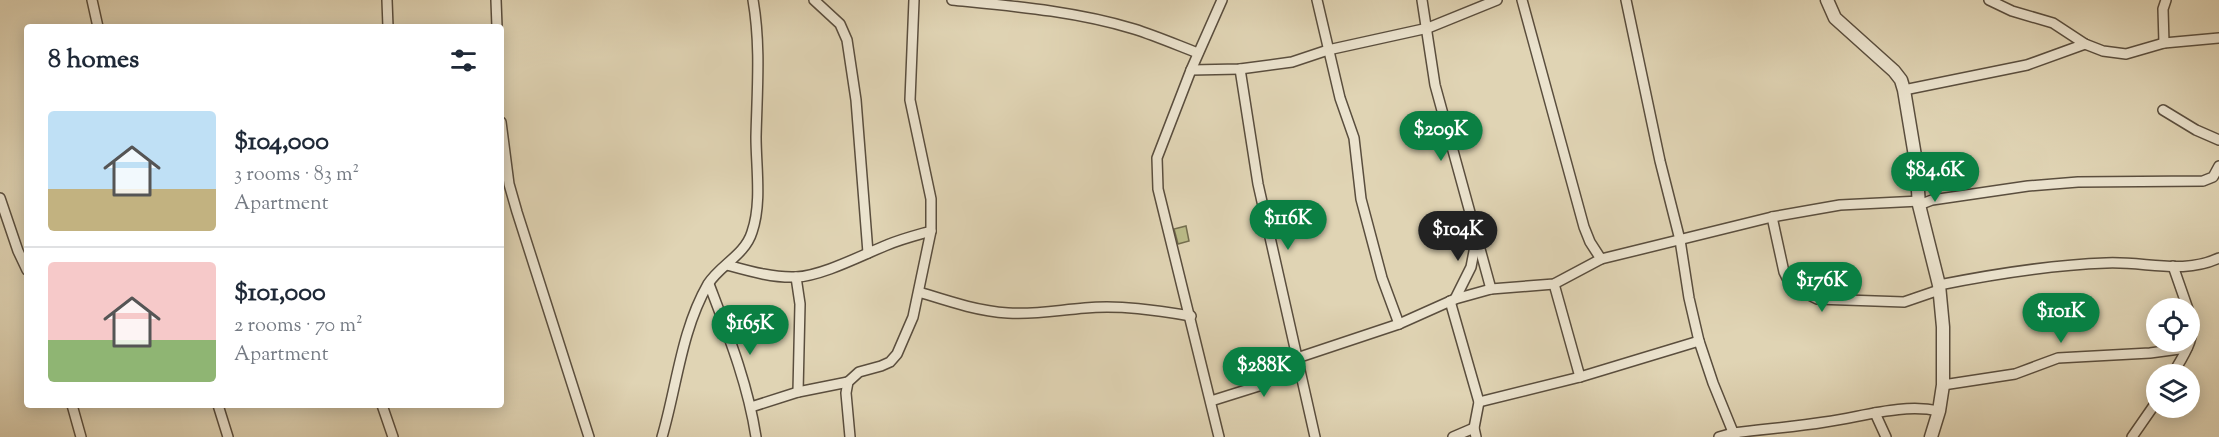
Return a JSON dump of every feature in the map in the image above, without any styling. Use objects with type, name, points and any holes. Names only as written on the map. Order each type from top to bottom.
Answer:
[{"type":"street","points":[[92,0],[97,24]]},
{"type":"street","points":[[387,0],[388,24]]},
{"type":"street","points":[[496,0],[497,24]]},
{"type":"street","points":[[662,437],[686,337],[709,284],[743,249],[752,233],[755,214],[759,62],[753,0]]},
{"type":"street","points":[[814,0],[840,24],[847,40],[856,100],[868,253]]},
{"type":"street","points":[[751,407],[798,392],[848,382],[859,372],[890,362],[897,354],[913,316],[932,231],[931,199],[909,100],[914,0]]},
{"type":"street","points":[[952,0],[1044,11],[1133,29],[1198,53]]},
{"type":"street","points":[[1219,437],[1158,189],[1157,158],[1191,70],[1222,0]]},
{"type":"street","points":[[1317,0],[1340,98],[1354,138],[1361,199],[1382,278],[1399,324]]},
{"type":"street","points":[[1422,0],[1436,85],[1491,289]]},
{"type":"street","points":[[1191,70],[1240,69],[1292,62],[1328,50],[1428,28],[1497,0]]},
{"type":"street","points":[[1522,0],[1584,227],[1601,259]]},
{"type":"street","points":[[1626,0],[1660,161],[1680,240],[1699,341],[1734,435]]},
{"type":"street","points":[[1827,0],[1836,18],[1894,71],[1901,80],[1904,90],[1920,203],[1939,287],[1943,327],[1943,385],[1939,411],[1931,437]]},
{"type":"street","points":[[1989,0],[2012,11],[2053,23],[2085,44],[2103,51],[2126,54],[2164,43],[2219,38]]},
{"type":"street","points":[[2164,43],[2163,9],[2166,0]]},
{"type":"street","points":[[1904,90],[2028,65],[2085,44]]},
{"type":"street","points":[[1240,69],[1258,184],[1315,437]]},
{"type":"street","points":[[2163,110],[2218,142]]},
{"type":"street","points":[[504,145],[514,203],[589,437]]},
{"type":"street","points":[[1211,401],[1262,385],[1282,372],[1297,358],[1399,324],[1452,300],[1491,289],[1554,284],[1601,259],[1772,217],[1840,205],[1920,203],[2028,186],[2078,182],[2204,181],[2213,177],[2219,166]]},
{"type":"street","points":[[0,198],[24,264]]},
{"type":"street","points":[[1772,217],[1784,272],[1789,282],[1817,299],[1904,302],[1939,287],[2037,268],[2109,262],[2197,266],[2219,258]]},
{"type":"street","points":[[1453,437],[1475,433],[1479,402],[1452,300],[1471,267],[1476,245],[1474,227]]},
{"type":"street","points":[[728,265],[753,272],[796,277],[818,272],[890,243],[932,231]]},
{"type":"street","points":[[2173,266],[2184,298]]},
{"type":"street","points":[[796,277],[800,304],[798,392]]},
{"type":"street","points":[[709,284],[728,334],[751,407],[756,437]]},
{"type":"street","points":[[1554,284],[1580,377]]},
{"type":"street","points":[[918,292],[968,308],[1006,313],[1048,313],[1085,308],[1120,307],[1191,316]]},
{"type":"street","points":[[1479,402],[1580,377],[1699,341]]},
{"type":"street","points":[[1943,385],[2015,374],[2058,358],[2158,352]]},
{"type":"street","points":[[848,382],[846,393],[850,437]]},
{"type":"street","points":[[73,408],[81,437]]},
{"type":"street","points":[[219,408],[228,437]]},
{"type":"street","points":[[383,408],[393,437]]},
{"type":"street","points":[[1719,437],[1875,413],[1927,408],[1939,411]]},
{"type":"street","points":[[1875,413],[1886,437]]},
{"type":"street","points":[[2132,437],[2146,417]]},
{"type":"green space","points":[[1186,226],[1189,241],[1178,244],[1174,229]]}]
